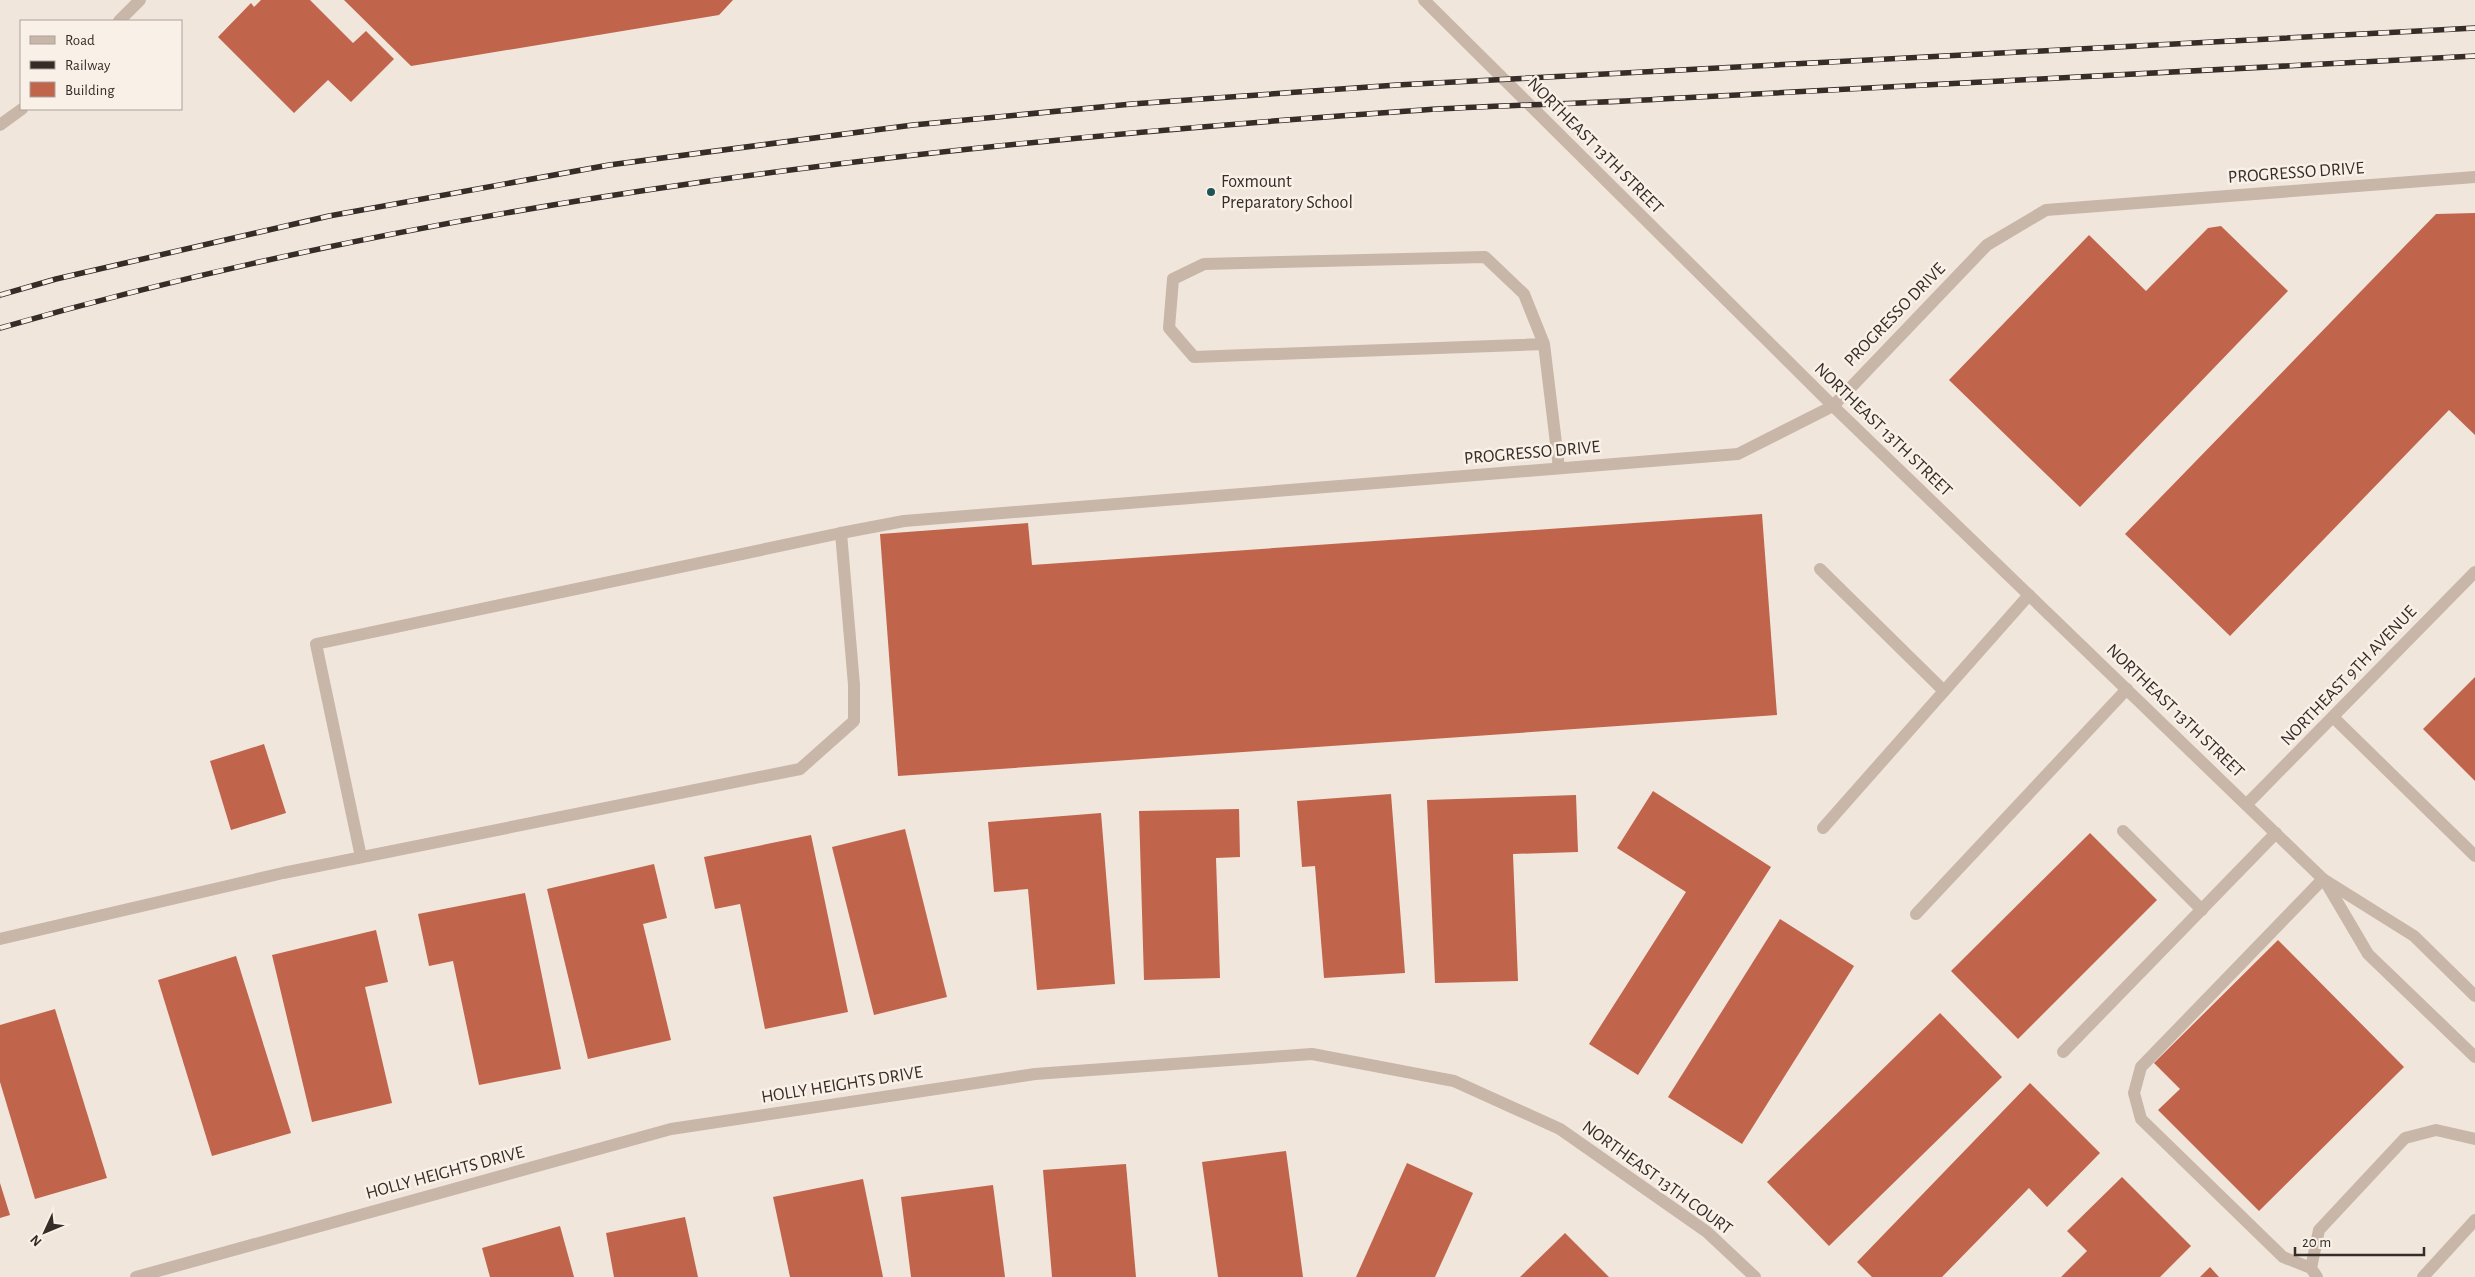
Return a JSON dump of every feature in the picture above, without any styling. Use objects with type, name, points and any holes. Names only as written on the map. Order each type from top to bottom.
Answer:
[{"type":"street","points":[[120,20],[140,0]]},
{"type":"street","name":"NORTHEAST 13TH STREET","points":[[1424,0],[1833,406],[2323,879],[2414,936],[2475,996]]},
{"type":"street","points":[[0,125],[21,110]]},
{"type":"street","name":"PROGRESSO DRIVE","points":[[361,857],[316,644],[904,521],[1738,454],[1833,406],[1987,245],[2046,210],[2475,176]]},
{"type":"street","points":[[1544,344],[1194,357],[1169,328],[1173,279],[1204,264],[1486,257],[1524,294],[1544,344],[1560,468]]},
{"type":"street","points":[[0,939],[284,873],[800,769],[854,721],[854,685],[841,533]]},
{"type":"street","points":[[1820,568],[1944,691]]},
{"type":"street","name":"NORTHEAST 9TH AVENUE","points":[[2247,804],[2475,572]]},
{"type":"street","points":[[1823,828],[2029,595]]},
{"type":"street","points":[[1916,914],[2127,689]]},
{"type":"street","points":[[2333,717],[2475,856]]},
{"type":"street","points":[[2123,830],[2202,910]]},
{"type":"street","points":[[2063,1052],[2276,833]]},
{"type":"street","points":[[2323,879],[2141,1067],[2134,1093],[2142,1120],[2282,1257],[2314,1273],[2319,1230],[2405,1138],[2436,1130],[2475,1139]]},
{"type":"street","name":"NORTHEAST 13TH STREET","points":[[2323,879],[2368,954],[2475,1057]]},
{"type":"street","name":"HOLLY HEIGHTS DRIVE","points":[[136,1277],[671,1129],[1035,1074],[1312,1054],[1454,1081],[1560,1128]]},
{"type":"street","name":"NORTHEAST 13TH COURT","points":[[1560,1128],[1707,1232],[1755,1277]]},
{"type":"street","points":[[2423,1277],[2475,1220]]},
{"type":"building","points":[[261,0],[310,0],[353,43],[366,31],[394,59],[351,102],[328,80],[294,113],[218,37],[251,3],[254,7]]},
{"type":"building","points":[[344,0],[733,0],[719,15],[411,66]]},
{"type":"building","points":[[2475,213],[2475,435],[2449,410],[2230,636],[2125,534],[2436,214]]},
{"type":"building","points":[[2221,226],[2288,291],[2080,507],[1949,380],[2089,235],[2146,291],[2208,228]]},
{"type":"building","points":[[1762,514],[1777,715],[898,776],[880,534],[1028,523],[1032,565]]},
{"type":"building","points":[[2475,677],[2475,781],[2423,729]]},
{"type":"building","points":[[264,744],[286,813],[231,830],[210,761]]},
{"type":"building","points":[[1653,791],[1771,867],[1638,1075],[1589,1044],[1686,892],[1617,848]]},
{"type":"building","points":[[1391,794],[1405,973],[1324,978],[1315,866],[1302,867],[1297,801]]},
{"type":"building","points":[[1576,795],[1578,852],[1513,854],[1518,981],[1435,983],[1427,800]]},
{"type":"building","points":[[1239,809],[1240,857],[1216,858],[1220,978],[1144,980],[1139,811]]},
{"type":"building","points":[[1101,813],[1115,984],[1037,990],[1028,889],[994,892],[988,822]]},
{"type":"building","points":[[905,829],[947,997],[874,1015],[832,847]]},
{"type":"building","points":[[2090,833],[2157,900],[2018,1039],[1951,971]]},
{"type":"building","points":[[811,835],[848,1012],[765,1029],[740,904],[715,909],[704,857]]},
{"type":"building","points":[[654,864],[667,918],[643,924],[671,1040],[588,1059],[547,889]]},
{"type":"building","points":[[525,893],[561,1069],[479,1085],[453,961],[429,966],[418,914]]},
{"type":"building","points":[[1780,919],[1854,966],[1742,1144],[1668,1097]]},
{"type":"building","points":[[376,930],[388,982],[365,987],[392,1103],[312,1122],[272,955]]},
{"type":"building","points":[[2278,940],[2404,1067],[2259,1211],[2158,1110],[2180,1089],[2154,1063]]},
{"type":"building","points":[[236,956],[291,1133],[212,1156],[158,980]]},
{"type":"building","points":[[55,1009],[107,1178],[35,1199],[0,1082],[0,1025]]},
{"type":"building","points":[[1940,1013],[2002,1077],[1829,1246],[1767,1182]]},
{"type":"building","points":[[2030,1083],[2100,1153],[2047,1207],[2029,1188],[1942,1277],[1872,1277],[1857,1262]]},
{"type":"building","points":[[1286,1151],[1303,1277],[1218,1277],[1202,1162]]},
{"type":"building","points":[[1407,1163],[1473,1193],[1435,1277],[1356,1277]]},
{"type":"building","points":[[1126,1164],[1136,1277],[1052,1277],[1043,1170]]},
{"type":"building","points":[[2122,1177],[2191,1246],[2160,1277],[2061,1277],[2087,1251],[2067,1231]]},
{"type":"building","points":[[863,1179],[883,1277],[790,1277],[773,1197]]},
{"type":"building","points":[[0,1183],[10,1215],[0,1218]]},
{"type":"building","points":[[993,1185],[1005,1277],[911,1277],[901,1197]]},
{"type":"building","points":[[685,1217],[698,1277],[614,1277],[606,1233]]},
{"type":"building","points":[[560,1226],[574,1277],[490,1277],[482,1248]]},
{"type":"building","points":[[1565,1233],[1609,1277],[1520,1277]]},
{"type":"building","points":[[2210,1267],[2219,1277],[2200,1277]]},
{"type":"railway","points":[[0,295],[56,279],[329,216],[609,165],[913,125],[1132,104],[1397,85],[2475,28]]},
{"type":"railway","points":[[0,328],[174,282],[350,242],[527,209],[885,158],[1064,139],[1423,110],[1631,101],[2475,56]]},
{"type":"place","name":"Foxmount Preparatory School","points":[[1211,192]]}]
